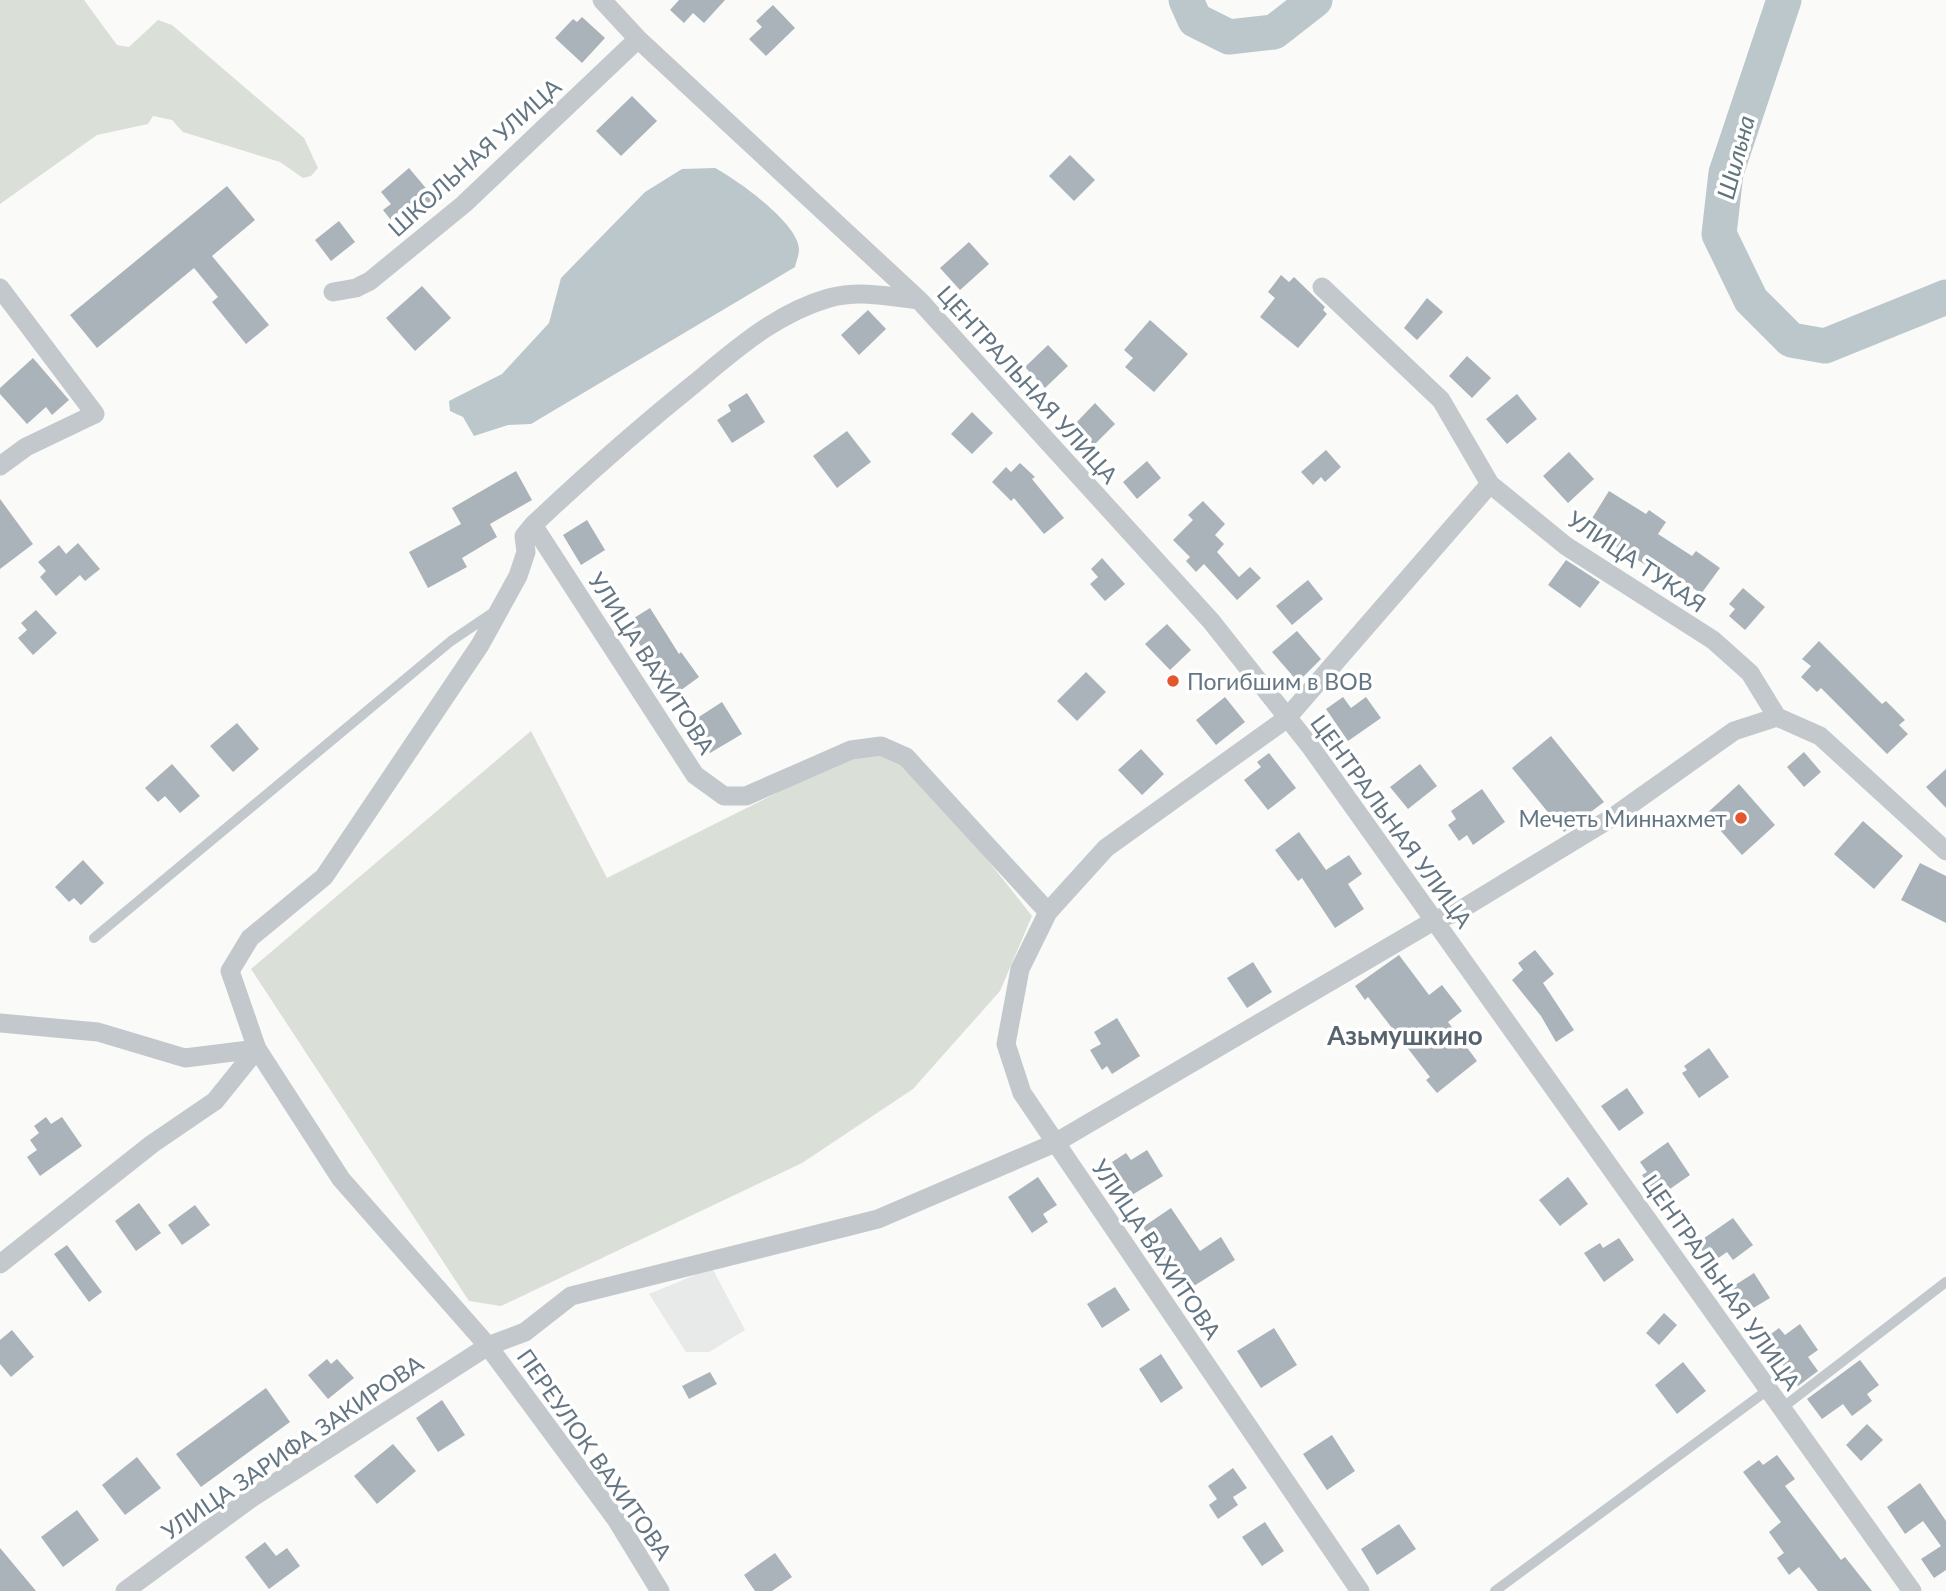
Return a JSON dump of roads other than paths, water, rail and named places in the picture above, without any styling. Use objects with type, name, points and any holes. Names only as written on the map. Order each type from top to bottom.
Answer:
[{"type":"street","name":"ЦЕНТРАЛЬНАЯ УЛИЦА","points":[[602,0],[638,39],[919,300],[1211,621],[1286,719],[1311,746],[1912,1591]]},
{"type":"street","name":"ШКОЛЬНАЯ УЛИЦА","points":[[333,292],[356,288],[370,281],[464,204],[638,39]]},
{"type":"street","points":[[860,292],[886,267]]},
{"type":"street","name":"УЛИЦА ТУКАЯ","points":[[1322,287],[1441,400],[1490,484],[1566,545],[1713,640],[1750,673],[1777,717]]},
{"type":"street","points":[[0,288],[95,414],[26,447],[0,466]]},
{"type":"street","points":[[498,610],[518,576],[526,552],[524,536],[533,525],[632,434],[752,337],[783,316],[828,298],[860,292],[919,300]]},
{"type":"street","name":"УЛИЦА ВАХИТОВА","points":[[1360,1591],[1022,1093],[1006,1044],[1020,969],[1048,912],[1106,848],[1286,719],[1490,484]]},
{"type":"street","name":"УЛИЦА ВАХИТОВА","points":[[533,525],[695,775],[724,796],[746,796],[850,750],[881,746],[906,757],[1048,912]]},
{"type":"street","name":"ПЕРЕУЛОК ВАХИТОВА","points":[[498,610],[480,645],[324,877],[250,938],[230,971],[257,1049],[341,1179],[488,1346],[616,1519],[660,1591]]},
{"type":"street","points":[[1777,717],[1820,736],[1946,851]]},
{"type":"street","name":"УЛИЦА ЗАРИФА ЗАКИРОВА","points":[[125,1591],[250,1499],[488,1346],[525,1332],[571,1296],[878,1219],[1055,1143],[1435,920],[1457,912],[1613,817],[1734,731],[1777,717]]},
{"type":"street","points":[[0,1023],[98,1032],[185,1058],[257,1049]]},
{"type":"street","points":[[0,1264],[152,1144],[215,1101],[257,1049]]},
{"type":"lane","points":[[94,938],[451,641],[498,610]]},
{"type":"lane","points":[[1782,1408],[1946,1282]]},
{"type":"lane","points":[[1494,1591],[1769,1389]]},
{"type":"waterway","name":"Шильна","points":[[1186,0],[1195,20],[1229,37],[1274,32],[1315,0]]},
{"type":"waterway","name":"Шильна","points":[[1784,0],[1726,173],[1719,234],[1751,300],[1791,340],[1825,346],[1946,297]]},
{"type":"place","name":"Погибшим в ВОВ","points":[[1173,681]]},
{"type":"place","name":"Мечеть Миннахмет","points":[[1741,818]]},
{"type":"district","name":"Азьмушкино","points":[[1405,1035]]}]
